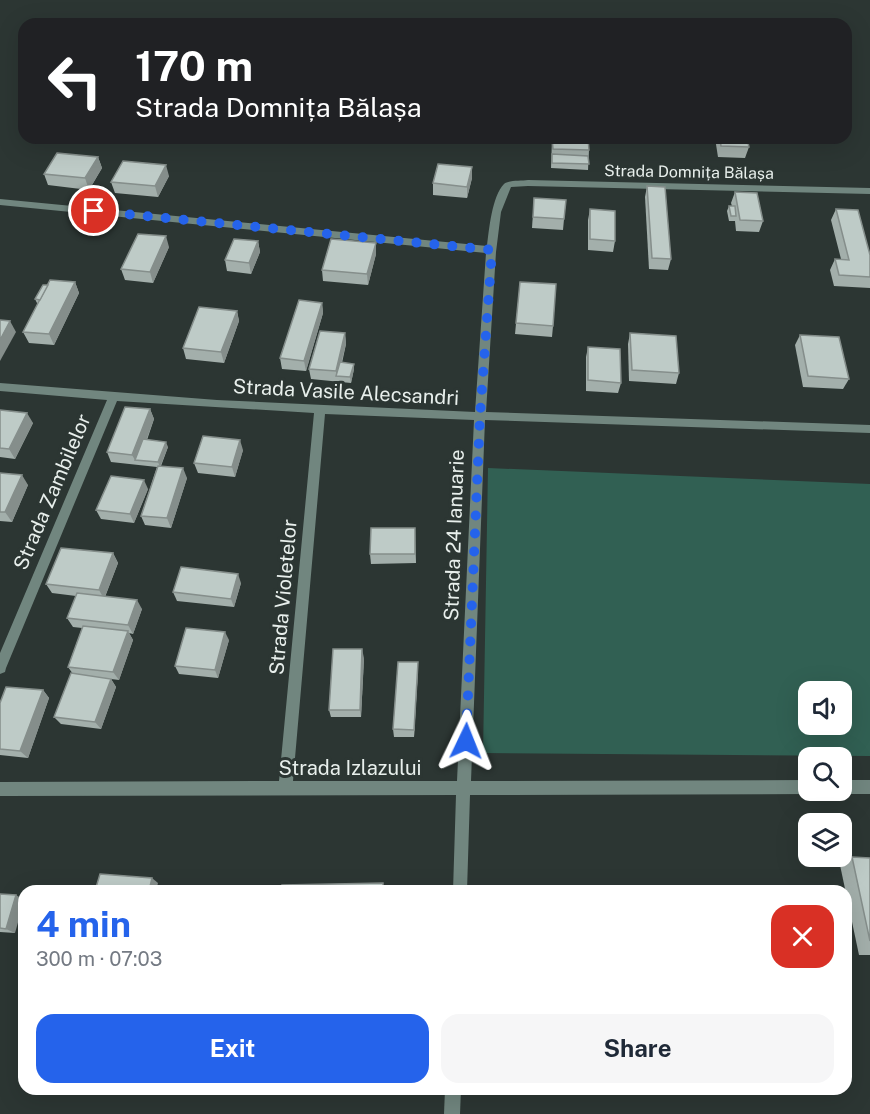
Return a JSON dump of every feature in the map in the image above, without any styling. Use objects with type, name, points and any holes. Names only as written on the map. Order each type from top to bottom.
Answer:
[{"type":"street","name":"Strada Domnița Bălașa","points":[[508,185],[528,183],[870,191]]},
{"type":"street","name":"Strada 24 Ianuarie","points":[[460,885],[480,416],[492,250],[501,192],[508,185]]},
{"type":"street","points":[[0,202],[492,250]]},
{"type":"street","name":"Strada Vasile Alecsandri","points":[[0,387],[113,398],[320,410],[870,429]]},
{"type":"street","name":"Strada Zambilelor","points":[[0,668],[113,398]]},
{"type":"street","name":"Strada Violetelor","points":[[285,788],[320,410]]},
{"type":"street","name":"Strada Izlazului","points":[[0,789],[798,787]]},
{"type":"street","points":[[852,787],[870,787]]},
{"type":"street","points":[[452,1114],[453,1095]]},
{"type":"green space","points":[[488,468],[870,484],[870,756],[852,756],[852,747],[798,747],[798,755],[483,753]]},
{"type":"building","points":[[553,144],[588,144],[589,150],[553,149]]},
{"type":"building","points":[[721,144],[748,144],[749,147],[721,146]]},
{"type":"building","points":[[57,153],[98,157],[85,178],[44,174]]},
{"type":"building","points":[[552,154],[588,156],[589,164],[552,163]]},
{"type":"building","points":[[123,161],[166,165],[155,186],[111,182]]},
{"type":"building","points":[[438,164],[472,167],[467,187],[433,183]]},
{"type":"building","points":[[647,186],[665,187],[671,259],[652,258]]},
{"type":"building","points":[[735,192],[757,193],[763,221],[740,220]]},
{"type":"building","points":[[534,198],[566,200],[564,219],[533,217]]},
{"type":"building","points":[[729,206],[735,206],[736,216],[731,216]]},
{"type":"building","points":[[590,209],[615,211],[615,241],[590,239]]},
{"type":"building","points":[[836,209],[858,210],[870,255],[870,277],[839,275],[835,259],[849,260]]},
{"type":"building","points":[[138,234],[166,236],[150,272],[121,269]]},
{"type":"building","points":[[234,239],[258,241],[249,263],[225,260]]},
{"type":"building","points":[[331,239],[376,243],[367,274],[322,270]]},
{"type":"building","points":[[50,280],[75,282],[49,334],[23,332]]},
{"type":"building","points":[[520,282],[556,284],[553,326],[516,323]]},
{"type":"building","points":[[43,285],[48,285],[40,300],[35,299]]},
{"type":"building","points":[[299,300],[322,303],[304,361],[280,358]]},
{"type":"building","points":[[199,307],[237,311],[221,352],[183,348]]},
{"type":"building","points":[[0,320],[10,321],[0,340]]},
{"type":"building","points":[[320,331],[345,333],[336,371],[309,369]]},
{"type":"building","points":[[630,333],[676,336],[679,373],[632,370]]},
{"type":"building","points":[[800,335],[839,337],[849,379],[808,376]]},
{"type":"building","points":[[588,347],[620,349],[621,383],[588,380]]},
{"type":"building","points":[[340,362],[354,364],[350,377],[336,376]]},
{"type":"building","points":[[125,407],[150,409],[132,455],[107,452]]},
{"type":"building","points":[[0,410],[27,413],[9,449],[0,448]]},
{"type":"building","points":[[203,436],[240,440],[232,467],[194,463]]},
{"type":"building","points":[[143,439],[166,442],[158,462],[135,460]]},
{"type":"building","points":[[158,466],[183,468],[167,518],[141,516]]},
{"type":"building","points":[[0,473],[22,475],[5,512],[0,512]]},
{"type":"building","points":[[111,476],[144,480],[130,514],[96,510]]},
{"type":"building","points":[[371,528],[415,528],[415,554],[370,554]]},
{"type":"building","points":[[61,548],[113,553],[99,590],[46,584]]},
{"type":"building","points":[[181,567],[238,574],[231,599],[173,592]]},
{"type":"building","points":[[77,593],[137,600],[128,625],[67,618]]},
{"type":"building","points":[[83,626],[128,631],[113,672],[68,667]]},
{"type":"building","points":[[186,628],[225,632],[215,670],[175,666]]},
{"type":"building","points":[[333,649],[362,649],[360,710],[329,710]]},
{"type":"building","points":[[398,662],[418,662],[414,730],[393,729]]},
{"type":"building","points":[[71,673],[111,679],[95,722],[54,717]]},
{"type":"building","points":[[6,687],[43,690],[20,751],[0,749],[0,703]]},
{"type":"building","points":[[852,857],[870,858],[870,941]]},
{"type":"building","points":[[100,874],[152,878],[150,885],[97,885]]},
{"type":"building","points":[[383,883],[383,885],[282,885]]},
{"type":"building","points":[[0,894],[16,895],[6,929],[0,928]]},
{"type":"route","points":[[94,211],[492,250],[480,416],[466,741]]}]
